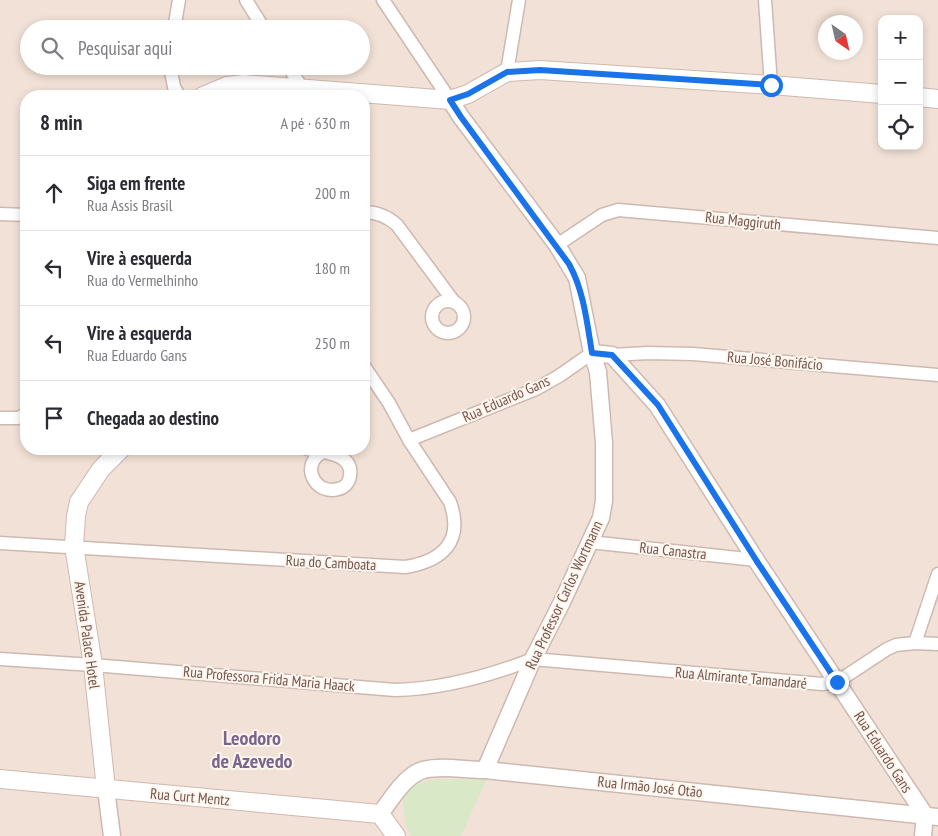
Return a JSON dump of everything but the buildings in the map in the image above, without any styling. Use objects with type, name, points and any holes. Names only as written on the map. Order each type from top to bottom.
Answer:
[{"type":"main road","points":[[370,94],[450,100],[468,94],[507,72],[540,70],[878,94]]},
{"type":"main road","points":[[217,90],[227,86],[244,84],[327,90]]},
{"type":"main road","points":[[923,98],[938,99]]},
{"type":"main road","name":"Avenida Palace Hotel","points":[[106,789],[93,665],[74,546],[79,502],[101,469],[115,455]]},
{"type":"main road","name":"Rua Curt Mentz","points":[[0,780],[380,814]]},
{"type":"main road","points":[[380,814],[396,836]]},
{"type":"street","points":[[176,20],[179,0]]},
{"type":"street","points":[[246,0],[258,20]]},
{"type":"street","points":[[383,0],[450,100]]},
{"type":"street","points":[[507,72],[519,0]]},
{"type":"street","points":[[764,0],[771,85]]},
{"type":"street","points":[[172,75],[176,90]]},
{"type":"street","points":[[294,75],[302,88]]},
{"type":"street","name":"Rua Professor Carlos Wortmann","points":[[450,100],[557,245],[577,278],[592,353],[598,372],[604,443],[604,501],[601,518],[533,659],[485,770]]},
{"type":"street","name":"Rua Maggiruth","points":[[557,245],[602,215],[618,210],[938,238]]},
{"type":"street","points":[[370,213],[389,218],[397,225],[454,302]]},
{"type":"street","points":[[0,214],[20,214]]},
{"type":"street","points":[[592,353],[612,355]]},
{"type":"street","name":"Rua Eduardo Gans","points":[[409,440],[536,389],[559,376],[592,353]]},
{"type":"street","name":"Rua José Bonifácio","points":[[612,355],[648,353],[693,354],[938,375]]},
{"type":"street","name":"Rua Eduardo Gans","points":[[612,355],[658,405],[756,560],[837,682],[931,816]]},
{"type":"street","name":"Rua do Camboata","points":[[0,543],[405,567],[432,560],[441,554],[452,539],[456,522],[450,502],[409,440],[389,403],[370,375]]},
{"type":"street","points":[[0,418],[20,417]]},
{"type":"street","points":[[317,455],[313,460],[310,470],[312,479],[319,486],[335,490],[343,488],[349,481],[351,474],[350,466],[338,455]]},
{"type":"street","name":"Rua Canastra","points":[[590,542],[756,560]]},
{"type":"street","points":[[915,642],[938,574]]},
{"type":"street","name":"Rua Almirante Tamandaré","points":[[533,659],[810,684],[837,682],[896,645],[915,642],[938,644]]},
{"type":"street","name":"Rua Professora Frida Maria Haack","points":[[0,659],[395,690],[440,686],[533,659]]},
{"type":"street","name":"Rua Irmão José Otão","points":[[380,814],[402,786],[422,770],[437,768],[485,770],[931,816]]},
{"type":"street","name":"Avenida Palace Hotel","points":[[106,789],[112,836]]},
{"type":"street","points":[[923,836],[931,816]]},
{"type":"shaded area","points":[[0,0],[938,0],[938,836],[0,836]]},
{"type":"green space","points":[[432,779],[486,780],[461,836],[411,836],[406,826],[403,799],[414,785]]},
{"type":"district","name":"Leodoro de Azevedo","points":[[252,750]]},
{"type":"route","points":[[771,85],[540,70],[507,72],[468,94],[450,100],[557,245],[577,278],[582,294],[592,353],[612,355],[658,405],[756,560],[837,682]]}]
